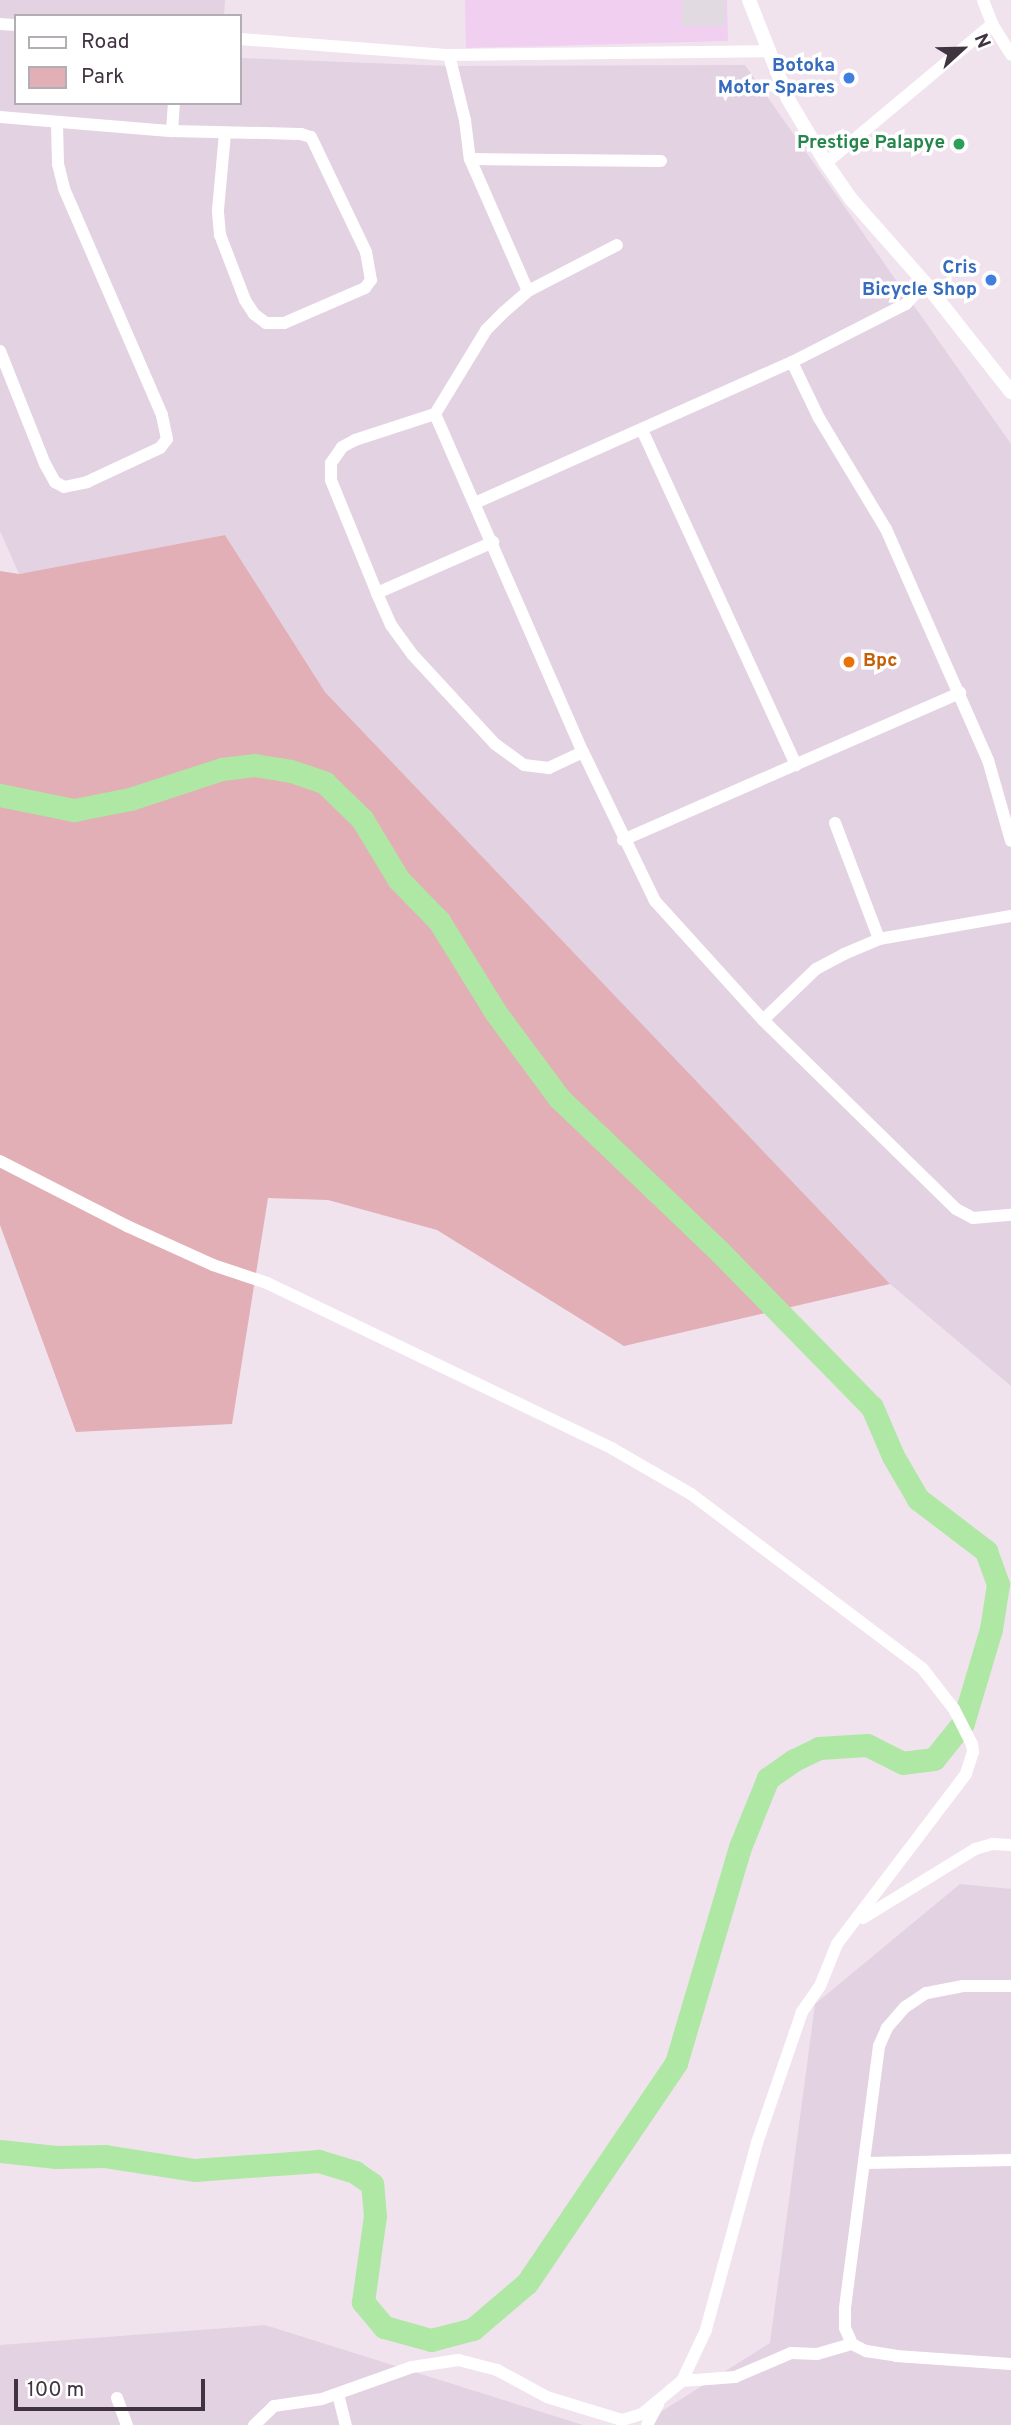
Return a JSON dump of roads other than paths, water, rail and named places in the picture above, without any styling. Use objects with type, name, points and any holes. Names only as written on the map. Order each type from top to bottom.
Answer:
[{"type":"street","points":[[750,0],[767,51],[788,99],[826,163],[851,200],[925,283],[1011,392]]},
{"type":"street","points":[[983,0],[992,24],[1011,54]]},
{"type":"street","points":[[826,163],[992,24]]},
{"type":"street","points":[[242,39],[449,55],[767,51]]},
{"type":"street","points":[[449,55],[465,120],[470,159],[528,291]]},
{"type":"street","points":[[172,131],[174,105]]},
{"type":"street","points":[[0,117],[172,131],[301,134],[311,137],[366,252],[371,280],[365,288],[284,323],[266,323],[254,314],[245,300],[220,235],[218,210],[225,133]]},
{"type":"street","points":[[0,351],[45,464],[55,482],[64,487],[87,482],[160,448],[167,439],[162,415],[64,188],[58,164],[57,122]]},
{"type":"street","points":[[470,159],[661,162]]},
{"type":"street","points":[[583,752],[549,768],[524,765],[495,744],[412,654],[391,625],[377,593],[331,480],[331,463],[342,447],[355,440],[435,414],[486,330],[528,291],[617,246]]},
{"type":"street","points":[[475,503],[792,362],[906,304],[925,283]]},
{"type":"street","points":[[792,362],[819,418],[886,529],[988,760],[1011,841]]},
{"type":"street","points":[[435,414],[583,752],[623,840],[655,901],[763,1020],[956,1209],[973,1218],[1011,1215]]},
{"type":"street","points":[[642,430],[796,765]]},
{"type":"street","points":[[377,593],[493,542]]},
{"type":"street","points":[[623,840],[960,693]]},
{"type":"street","points":[[835,823],[879,939]]},
{"type":"street","points":[[763,1020],[816,969],[879,939],[1011,916]]},
{"type":"street","points":[[0,1161],[116,1221],[214,1265],[267,1283],[613,1449],[691,1494],[922,1668],[963,1723],[972,1744],[971,1761],[955,1789],[857,1922],[837,1944],[820,1986],[802,2012],[757,2143],[706,2330],[682,2381],[642,2414],[622,2420],[547,2397],[497,2370],[458,2360],[412,2367],[338,2394],[275,2406],[254,2425]]},
{"type":"street","points":[[857,1922],[975,1849],[992,1844],[1011,1845]]},
{"type":"street","points":[[1011,1986],[963,1986],[926,1993],[905,2007],[887,2028],[880,2046],[845,2309],[845,2328],[852,2344],[866,2351],[896,2356],[1011,2364]]},
{"type":"street","points":[[866,2163],[1011,2160]]},
{"type":"street","points":[[682,2381],[736,2377],[791,2353],[817,2354],[852,2344]]},
{"type":"street","points":[[338,2394],[346,2425]]},
{"type":"street","points":[[117,2398],[127,2425]]},
{"type":"street","points":[[647,2425],[660,2401]]},
{"type":"waterway","points":[[0,795],[74,810],[130,799],[222,769],[254,765],[291,771],[325,783],[362,819],[399,880],[439,921],[496,1013],[559,1098],[720,1252],[872,1407],[893,1456],[918,1499],[986,1551],[998,1584],[991,1629],[963,1723],[934,1759],[903,1763],[867,1745],[819,1748],[794,1760],[768,1778],[740,1847],[676,2063],[527,2283],[473,2329],[431,2340],[384,2327],[363,2302],[375,2216],[372,2184],[355,2172],[319,2161],[194,2170],[105,2156],[56,2157],[0,2151]]},
{"type":"place","name":"Botoka Motor Spares","points":[[849,78]]},
{"type":"place","name":"Prestige Palapye","points":[[959,144]]},
{"type":"place","name":"Cris Bicycle Shop","points":[[991,280]]},
{"type":"place","name":"Bpc","points":[[849,662]]}]
